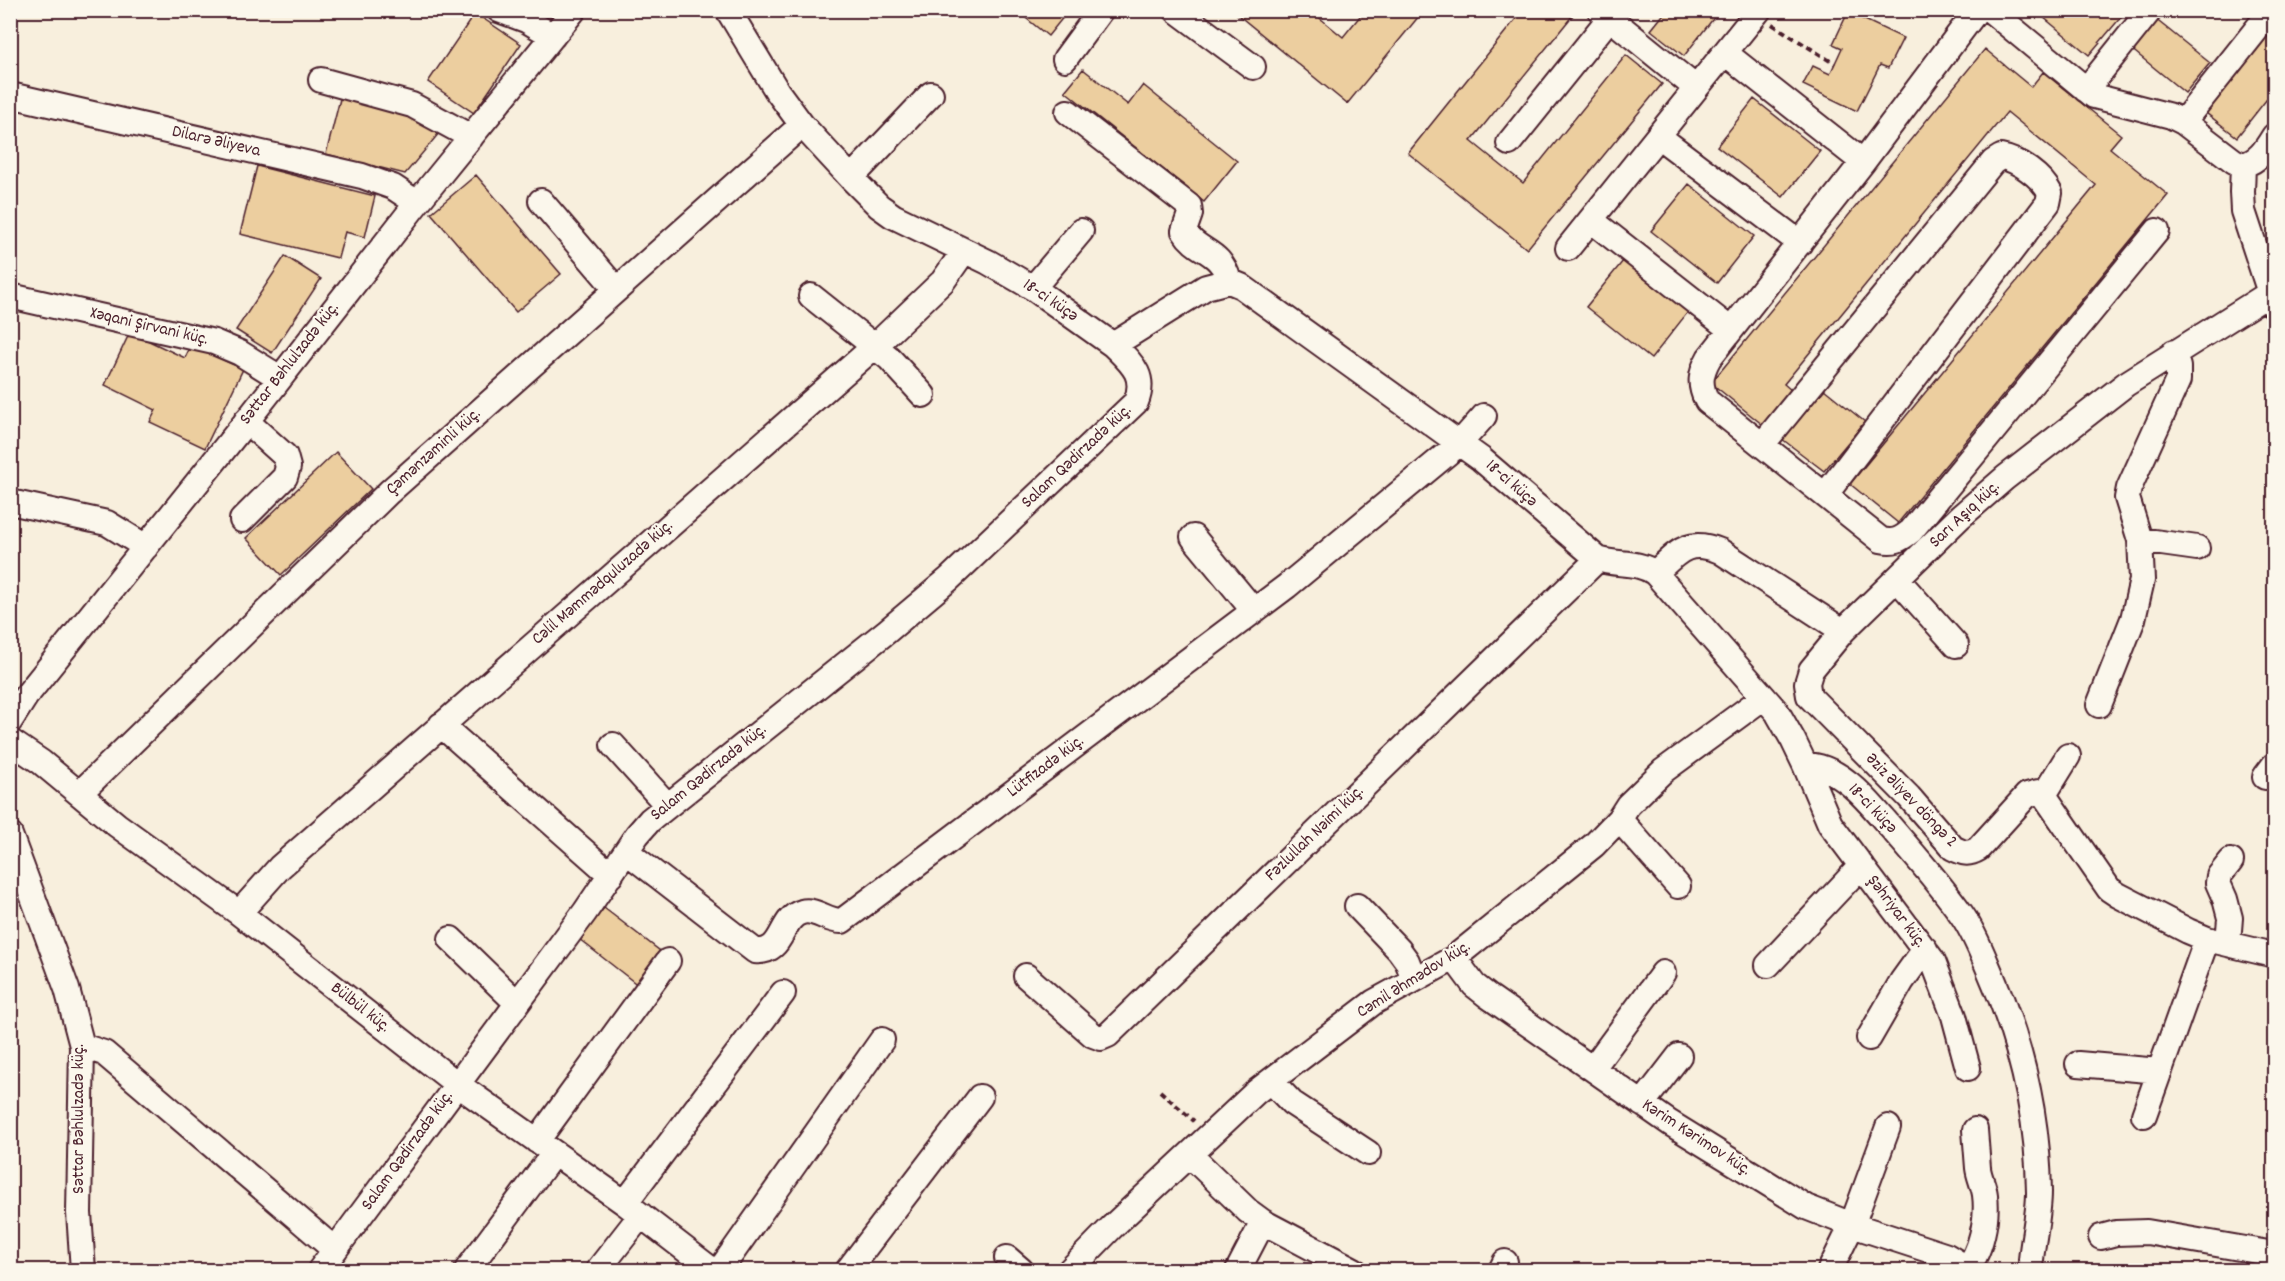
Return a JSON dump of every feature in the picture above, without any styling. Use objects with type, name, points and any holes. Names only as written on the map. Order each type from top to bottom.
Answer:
[{"type":"street","points":[[499,10],[526,20],[553,36]]},
{"type":"street","name":"Səttar Bəhlulzadə küç.","points":[[12,713],[417,203],[574,10]]},
{"type":"street","name":"18-ci küçə","points":[[728,10],[777,91],[802,125],[879,206],[893,216],[988,262],[1033,288],[1113,345]]},
{"type":"street","points":[[1065,59],[1101,10]]},
{"type":"street","points":[[1977,10],[1863,162],[1709,358],[1702,370],[1702,391],[1707,401],[1881,540],[1891,543],[1911,531],[2157,231]]},
{"type":"street","points":[[1990,10],[2094,96],[2171,116],[2243,165],[2261,156],[2274,136]]},
{"type":"street","points":[[2086,90],[2150,10]]},
{"type":"street","points":[[2183,122],[2272,10]]},
{"type":"street","points":[[1184,12],[1252,67]]},
{"type":"street","points":[[1568,248],[1758,12]]},
{"type":"street","points":[[1509,143],[1609,13],[1696,88]]},
{"type":"street","points":[[1725,53],[1863,162]]},
{"type":"street","points":[[321,80],[412,105],[471,136]]},
{"type":"street","points":[[850,178],[931,94]]},
{"type":"street","name":"Dilarə Əliyeva","points":[[10,95],[362,176],[393,187],[417,203]]},
{"type":"street","points":[[1068,112],[1189,206],[1190,214],[1184,231],[1188,237],[1221,262],[1228,281],[1206,287],[1113,345]]},
{"type":"street","name":"Çəmənzəminli küç.","points":[[80,793],[389,492],[802,125]]},
{"type":"street","points":[[1658,136],[1800,243]]},
{"type":"street","points":[[1762,445],[1993,162],[2001,157],[2013,159],[2046,184],[2050,193],[2048,203],[1826,494]]},
{"type":"street","points":[[2243,165],[2243,211],[2271,283]]},
{"type":"street","points":[[541,201],[616,289]]},
{"type":"street","points":[[1592,220],[1731,330]]},
{"type":"street","points":[[1033,288],[1081,231]]},
{"type":"street","name":"Cəlil Məmmədquluzadə küç.","points":[[239,913],[280,867],[875,346],[943,281],[964,251]]},
{"type":"street","name":"18-ci küçə","points":[[1228,281],[1241,286],[1460,443],[1598,559],[1607,563],[1644,566],[1654,573]]},
{"type":"street","name":"Sarı Aşıq küç.","points":[[1843,631],[1960,517],[2005,478],[2126,384],[2271,283]]},
{"type":"street","name":"Xəqani Şirvani küç.","points":[[10,296],[214,342],[240,353],[279,378]]},
{"type":"street","points":[[811,296],[889,358],[923,395]]},
{"type":"street","name":"Salam Qədirzadə küç.","points":[[320,1270],[650,820],[949,579],[1136,402],[1140,392],[1140,378],[1134,367],[1113,345]]},
{"type":"street","points":[[2099,705],[2138,604],[2142,580],[2140,540],[2127,498],[2129,488],[2178,380],[2178,367],[2174,352]]},
{"type":"street","name":"Lütfizadə küç.","points":[[627,852],[755,951],[765,952],[772,948],[794,916],[802,912],[811,912],[834,922],[842,921],[1254,611],[1460,443],[1484,416]]},
{"type":"street","points":[[242,520],[285,477],[288,467],[285,456],[246,421]]},
{"type":"street","points":[[10,502],[107,523],[146,547]]},
{"type":"street","points":[[1193,537],[1254,611]]},
{"type":"street","points":[[2140,540],[2197,548]]},
{"type":"street","points":[[1805,765],[1777,712],[1654,573],[1683,548],[1690,545],[1710,547],[1720,551],[1843,631]]},
{"type":"street","name":"Fəzlullah Nəimi küç.","points":[[1026,976],[1093,1035],[1101,1038],[1108,1035],[1598,559]]},
{"type":"street","points":[[1897,579],[1956,645]]},
{"type":"street","name":"Əziz Əliyev döngə 2","points":[[1843,631],[1811,670],[1807,683],[1809,696],[1909,797],[1953,848],[1962,853],[1971,853],[1978,849],[2027,795],[2038,792],[2044,795]]},
{"type":"street","name":"Cəmil Əhmədov küç.","points":[[1070,1270],[1112,1227],[1271,1081],[1374,1002],[1454,958],[1594,845],[1619,819],[1628,805],[1662,771],[1764,697]]},
{"type":"street","points":[[441,725],[611,875]]},
{"type":"street","name":"Bülbül küç.","points":[[10,741],[41,762],[166,862],[239,913],[457,1084],[633,1209],[712,1270]]},
{"type":"street","points":[[613,745],[667,805]]},
{"type":"street","points":[[2068,756],[2044,795],[2109,889],[2188,931],[2274,955]]},
{"type":"street","name":"18-ci küçə","points":[[1805,765],[1814,765],[1845,780],[1859,791],[1928,870],[1963,916],[1982,953],[2002,999],[2022,1060],[2034,1121],[2039,1194],[2031,1260]]},
{"type":"street","name":"Şəhriyar küç.","points":[[1805,765],[1830,824],[1925,949],[1941,978],[1968,1068]]},
{"type":"street","points":[[1619,819],[1678,886]]},
{"type":"street","name":"Səttar Bəhlulzadə küç.","points":[[10,835],[67,989],[82,1046],[79,1213],[83,1270]]},
{"type":"street","points":[[2144,1115],[2160,1071],[2230,918],[2218,883],[2219,876],[2231,861]]},
{"type":"street","points":[[1768,965],[1861,866]]},
{"type":"street","points":[[1357,906],[1399,950],[1407,961],[1414,979]]},
{"type":"street","points":[[451,939],[517,1003]]},
{"type":"street","points":[[1869,1038],[1902,981],[1925,949]]},
{"type":"street","name":"Kərim Kərimov küç.","points":[[1454,958],[1474,985],[1488,996],[1670,1123],[1789,1197],[1806,1207],[1852,1225],[1947,1256],[1965,1270]]},
{"type":"street","points":[[467,1270],[668,961]]},
{"type":"street","points":[[1593,1068],[1663,973]]},
{"type":"street","points":[[598,1270],[633,1209],[783,993]]},
{"type":"street","points":[[720,1270],[882,1040]]},
{"type":"street","points":[[82,1046],[104,1053],[335,1250]]},
{"type":"street","points":[[1642,1104],[1679,1056]]},
{"type":"street","points":[[2078,1064],[2160,1071]]},
{"type":"street","points":[[1271,1081],[1292,1103],[1368,1153]]},
{"type":"street","points":[[848,1270],[980,1097]]},
{"type":"street","points":[[1830,1270],[1852,1225],[1888,1127]]},
{"type":"street","points":[[1965,1270],[1979,1250],[1986,1205],[1985,1192],[1978,1169],[1975,1130]]},
{"type":"street","points":[[1190,1155],[1248,1211],[1263,1222],[1354,1270]]},
{"type":"street","points":[[1238,1270],[1263,1222]]},
{"type":"street","points":[[2101,1237],[2115,1233],[2147,1232],[2274,1254]]},
{"type":"path","points":[[1758,12],[1835,64]]},
{"type":"path","points":[[1160,1091],[1210,1136]]},
{"type":"building","points":[[1016,10],[1069,10],[1048,36]]},
{"type":"building","points":[[1232,10],[1310,10],[1343,37],[1365,10],[1424,10],[1347,104]]},
{"type":"building","points":[[1523,10],[1568,10],[1573,15],[1471,141],[1523,183],[1626,55],[1662,84],[1527,249],[1408,153]]},
{"type":"building","points":[[1667,10],[1720,10],[1684,56],[1651,30]]},
{"type":"building","points":[[2049,10],[2127,10],[2089,55],[2043,17]]},
{"type":"building","points":[[1848,12],[1903,38],[1888,68],[1880,65],[1857,111],[1803,85],[1813,66],[1830,74],[1842,48],[1833,44]]},
{"type":"building","points":[[475,13],[521,44],[474,113],[428,82]]},
{"type":"building","points":[[2154,18],[2210,63],[2185,93],[2130,48]]},
{"type":"building","points":[[2274,28],[2274,90],[2237,137],[2206,113]]},
{"type":"building","points":[[1985,49],[2031,87],[2043,72],[2121,135],[2110,148],[2168,195],[1898,523],[1850,484],[2096,185],[2007,112],[1784,384],[1791,390],[1763,425],[1711,383]]},
{"type":"building","points":[[1083,69],[1128,105],[1143,85],[1237,161],[1204,202],[1065,91]]},
{"type":"building","points":[[341,95],[407,111],[440,132],[405,174],[326,154]]},
{"type":"building","points":[[1754,99],[1820,151],[1783,197],[1717,146]]},
{"type":"building","points":[[257,166],[375,196],[365,237],[345,232],[338,258],[240,234]]},
{"type":"building","points":[[476,175],[561,274],[516,312],[431,213]]},
{"type":"building","points":[[1689,184],[1754,236],[1717,283],[1651,231]]},
{"type":"building","points":[[285,256],[321,279],[272,353],[236,330]]},
{"type":"building","points":[[1623,261],[1688,312],[1651,359],[1586,307]]},
{"type":"building","points":[[130,332],[185,358],[191,345],[243,369],[205,448],[150,422],[156,410],[105,385]]},
{"type":"building","points":[[1824,389],[1865,422],[1824,471],[1782,439]]},
{"type":"building","points":[[336,452],[371,489],[281,575],[246,538]]},
{"type":"building","points":[[604,908],[664,954],[639,986],[579,939]]}]
